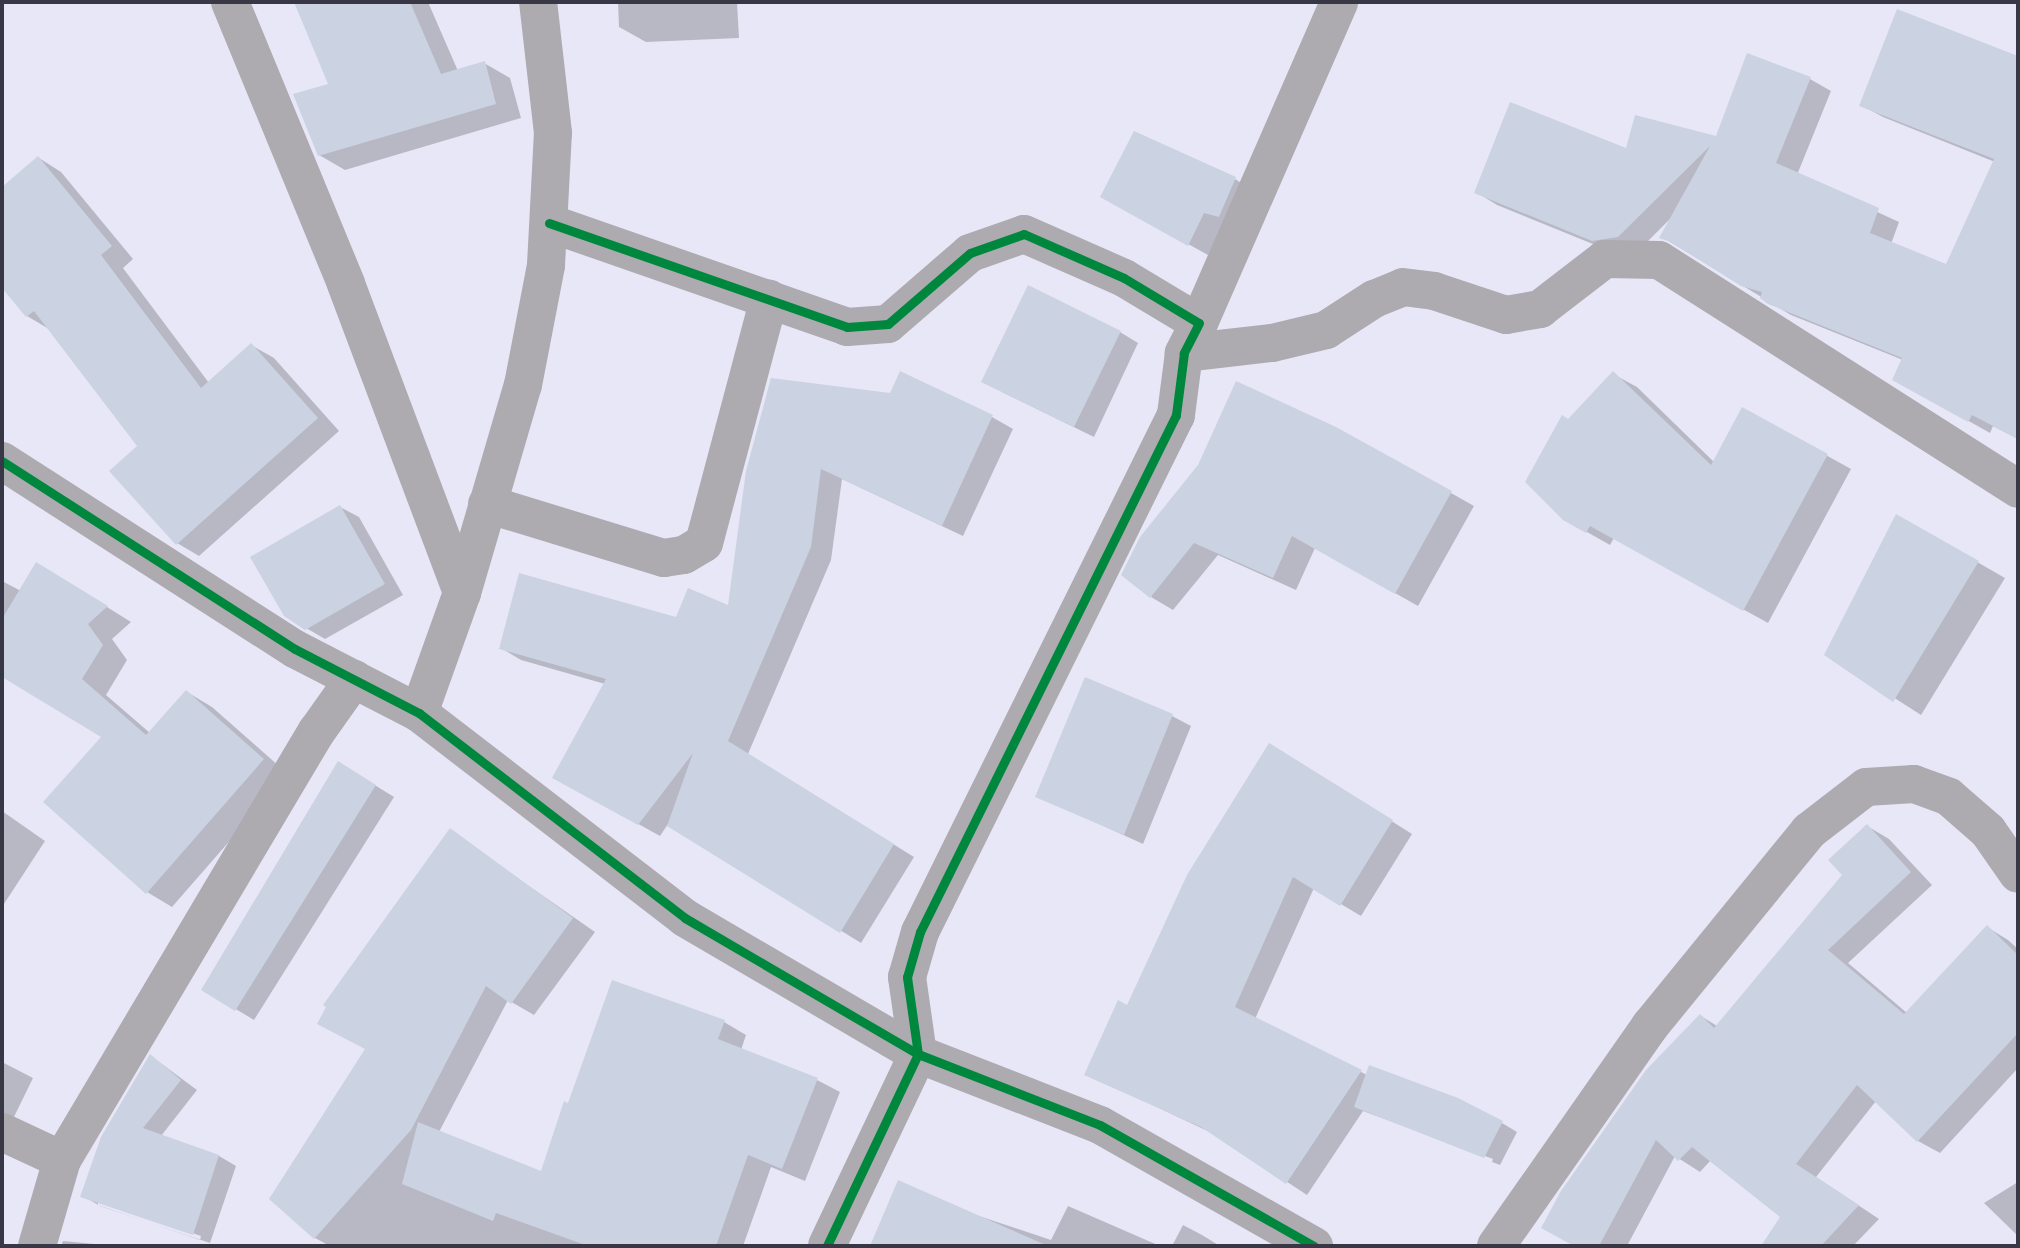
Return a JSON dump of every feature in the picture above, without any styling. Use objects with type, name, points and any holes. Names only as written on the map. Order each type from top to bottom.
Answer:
[{"type":"street","points":[[230,2],[346,284],[461,593]]},
{"type":"street","points":[[419,713],[461,593],[523,385],[546,265],[553,133],[538,2]]},
{"type":"street","points":[[827,1246],[918,1054],[907,977],[920,932],[1175,415],[1191,338],[1339,2]]},
{"type":"street","points":[[549,223],[847,327],[888,324],[970,253],[1024,234],[1124,278],[1191,338],[1272,343],[1326,330],[1374,299],[1403,287],[1434,291],[1507,315],[1540,309],[1605,258],[1659,260],[2018,489]]},
{"type":"street","points":[[487,504],[663,558],[684,555],[704,543],[769,299]]},
{"type":"street","points":[[2,461],[295,649],[419,713],[685,918],[918,1054],[1101,1125],[1314,1246]]},
{"type":"street","points":[[37,1246],[62,1160],[317,731],[354,679]]},
{"type":"street","points":[[1496,1246],[1650,1026],[1809,831],[1866,787],[1914,784],[1949,797],[1988,831],[2018,874]]},
{"type":"street","points":[[2,1132],[62,1160]]},
{"type":"building","points":[[294,2],[410,2],[441,74],[485,61],[496,104],[318,156],[293,94],[328,84]]},
{"type":"building","points":[[1897,9],[2018,56],[2018,439],[1972,415],[1968,422],[1892,380],[1902,358],[1768,304],[1760,298],[1762,292],[1741,286],[1671,242],[1659,238],[1710,146],[1618,237],[1592,241],[1474,193],[1510,102],[1626,148],[1635,115],[1716,136],[1747,53],[1811,77],[1776,163],[1879,208],[1870,233],[1946,264],[1994,159],[1859,106]]},
{"type":"building","points":[[1134,131],[1236,177],[1219,217],[1204,213],[1188,246],[1100,197]]},
{"type":"building","points":[[38,156],[112,246],[101,255],[201,388],[251,343],[318,418],[176,545],[109,471],[137,446],[34,311],[26,317],[2,288],[2,187]]},
{"type":"building","points":[[1028,285],[1121,331],[1074,427],[981,382]]},
{"type":"building","points":[[900,371],[993,415],[942,526],[821,469],[811,547],[728,741],[894,844],[840,933],[667,826],[693,753],[638,825],[552,778],[606,679],[499,649],[519,573],[676,617],[688,588],[728,605],[746,471],[771,378],[890,393]]},
{"type":"building","points":[[1613,371],[1711,465],[1742,407],[1828,454],[1743,611],[1590,526],[1586,533],[1563,520],[1525,482],[1562,415],[1568,419]]},
{"type":"building","points":[[1236,381],[1336,427],[1452,491],[1395,594],[1292,536],[1273,578],[1194,543],[1150,598],[1121,575],[1140,537],[1198,465]]},
{"type":"building","points":[[340,505],[385,584],[305,630],[284,616],[250,557]]},
{"type":"building","points":[[1896,514],[1979,561],[1893,702],[1824,655]]},
{"type":"building","points":[[36,562],[108,606],[88,624],[103,645],[82,679],[146,735],[186,690],[264,759],[146,894],[43,802],[101,737],[2,677],[2,619]]},
{"type":"building","points":[[1085,677],[1173,714],[1124,835],[1035,797]]},
{"type":"building","points":[[1269,743],[1393,820],[1340,906],[1293,877],[1235,1007],[1362,1070],[1286,1184],[1201,1127],[1084,1075],[1118,1000],[1127,1005],[1187,875]]},
{"type":"building","points":[[338,761],[376,785],[235,1011],[201,990]]},
{"type":"building","points":[[1867,824],[1911,872],[1828,950],[1904,1014],[1987,925],[2018,955],[2018,1033],[1917,1142],[1857,1085],[1796,1164],[1859,1205],[1821,1246],[1761,1246],[1780,1217],[1692,1147],[1678,1161],[1656,1140],[1599,1246],[1574,1246],[1541,1228],[1561,1191],[1646,1070],[1700,1014],[1714,1028],[1842,875],[1828,860]]},
{"type":"building","points":[[450,828],[573,918],[511,1004],[486,986],[411,1130],[314,1239],[269,1199],[365,1049],[317,1024],[326,1007],[323,1005]]},
{"type":"building","points":[[612,980],[725,1020],[718,1039],[818,1078],[782,1169],[748,1155],[716,1246],[588,1246],[496,1213],[493,1221],[402,1184],[418,1122],[541,1171],[564,1101],[568,1103]]},
{"type":"building","points":[[150,1054],[181,1080],[143,1128],[219,1155],[193,1235],[80,1197],[101,1137]]},
{"type":"building","points":[[1369,1065],[1458,1098],[1503,1121],[1484,1158],[1354,1107]]},
{"type":"building","points":[[898,1180],[1048,1246],[870,1246]]},
{"type":"cycle path","points":[[549,223],[847,327],[888,324],[970,253],[1024,234],[1124,278],[1199,323],[1184,353],[1176,415],[920,932],[907,977],[918,1054],[827,1246]]},
{"type":"cycle path","points":[[2,461],[295,649],[419,713],[685,918],[918,1054],[1100,1125],[1314,1246]]}]
